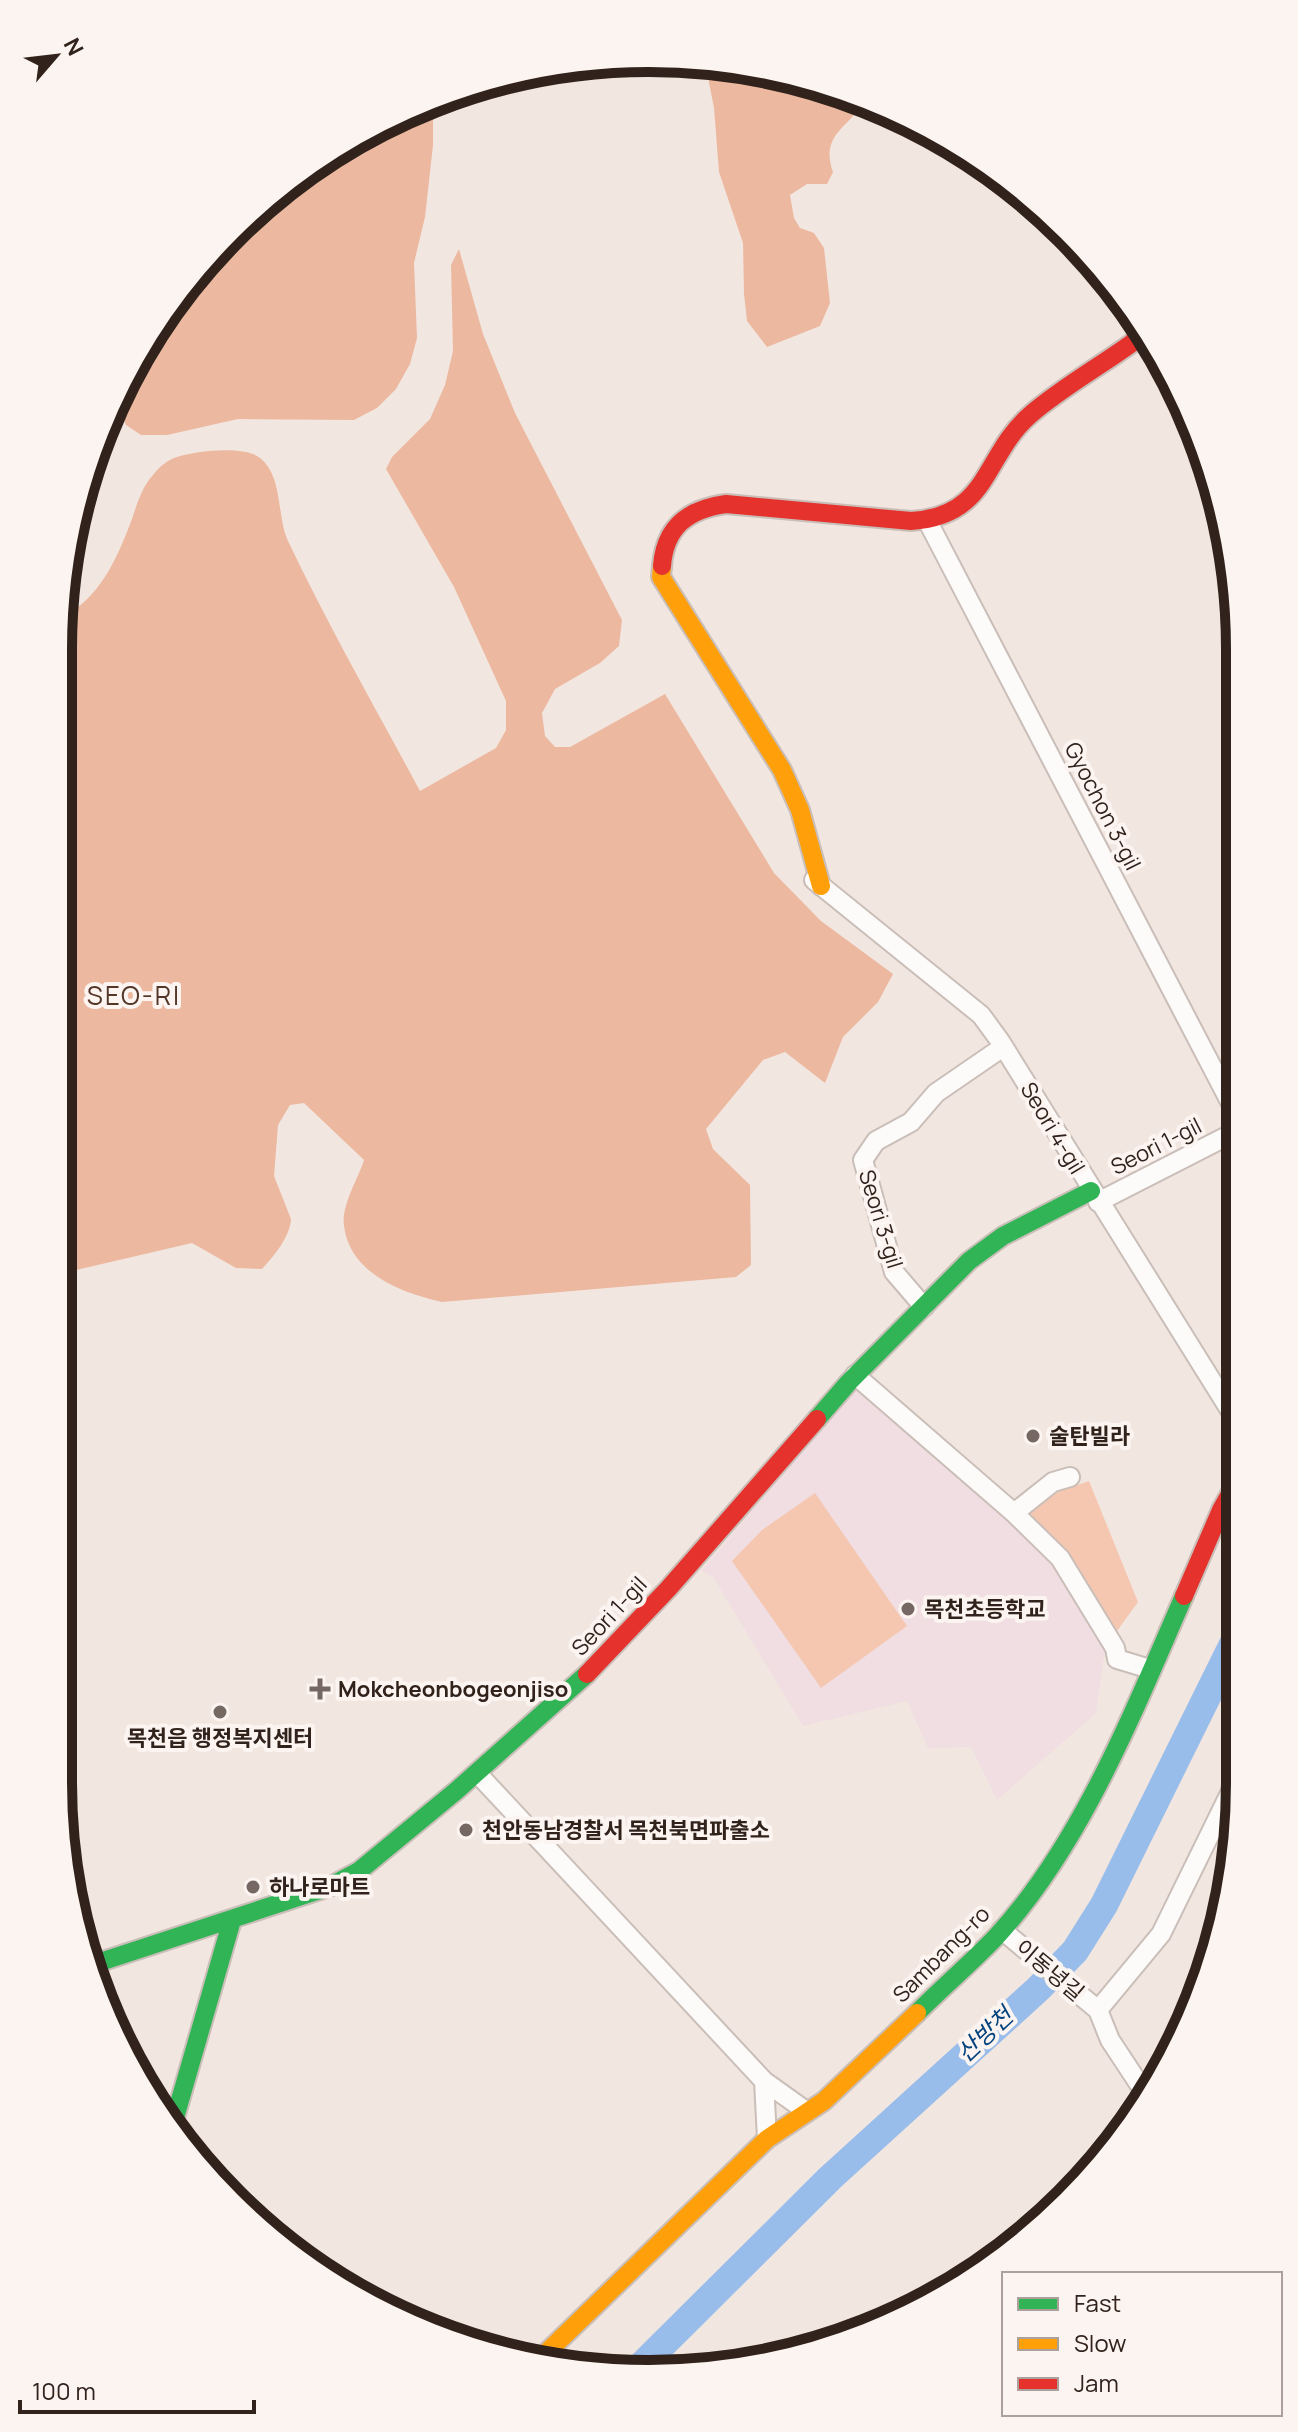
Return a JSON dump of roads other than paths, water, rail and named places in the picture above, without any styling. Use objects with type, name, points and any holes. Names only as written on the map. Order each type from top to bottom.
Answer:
[{"type":"street","points":[[927,520],[965,503],[978,491],[1010,437],[1030,415],[1136,339]]},
{"type":"street","name":"Seori 4-gil","points":[[927,520],[726,504],[705,506],[680,519],[664,549],[661,577],[782,770],[800,810],[817,883],[981,1015],[1226,1404]]},
{"type":"street","name":"Gyochon 3-gil","points":[[927,520],[1226,1094]]},
{"type":"street","name":"Seori 3-gil","points":[[924,1307],[894,1272],[863,1160],[876,1141],[911,1122],[936,1093],[1003,1047]]},
{"type":"street","name":"Seori 1-gil","points":[[101,1962],[329,1887],[359,1871],[477,1773],[590,1672],[668,1589],[855,1375],[969,1261],[1003,1236],[1226,1136]]},
{"type":"street","points":[[855,1375],[1014,1513],[1060,1558],[1115,1648],[1117,1659],[1150,1669]]},
{"type":"street","points":[[1014,1513],[1056,1475]]},
{"type":"street","name":"Sambang-ro","points":[[548,2351],[767,2139],[824,2101],[1002,1930],[1085,1808],[1226,1501]]},
{"type":"street","points":[[477,1773],[764,2081],[806,2111]]},
{"type":"street","points":[[1140,2086],[1110,2040],[1098,2010],[1161,1934],[1225,1803]]},
{"type":"street","points":[[176,2114],[232,1920]]},
{"type":"street","name":"이동녕길","points":[[1002,1930],[1098,2010]]},
{"type":"street","points":[[764,2081],[767,2139]]},
{"type":"waterway","name":"산방천","points":[[647,2360],[830,2178],[1038,1989],[1075,1951],[1104,1905],[1226,1658]]},
{"type":"place","name":"술탄빌라","points":[[1033,1436]]},
{"type":"place","name":"목천초등학교","points":[[908,1609]]},
{"type":"place","name":"Mokcheonbogeonjiso","points":[[320,1689]]},
{"type":"place","name":"목천읍 행정복지센터","points":[[220,1712]]},
{"type":"place","name":"천안동남경찰서 목천북면파출소","points":[[466,1830]]},
{"type":"place","name":"하나로마트","points":[[253,1887]]},
{"type":"district","name":"SEO-RI","points":[[134,996]]}]
